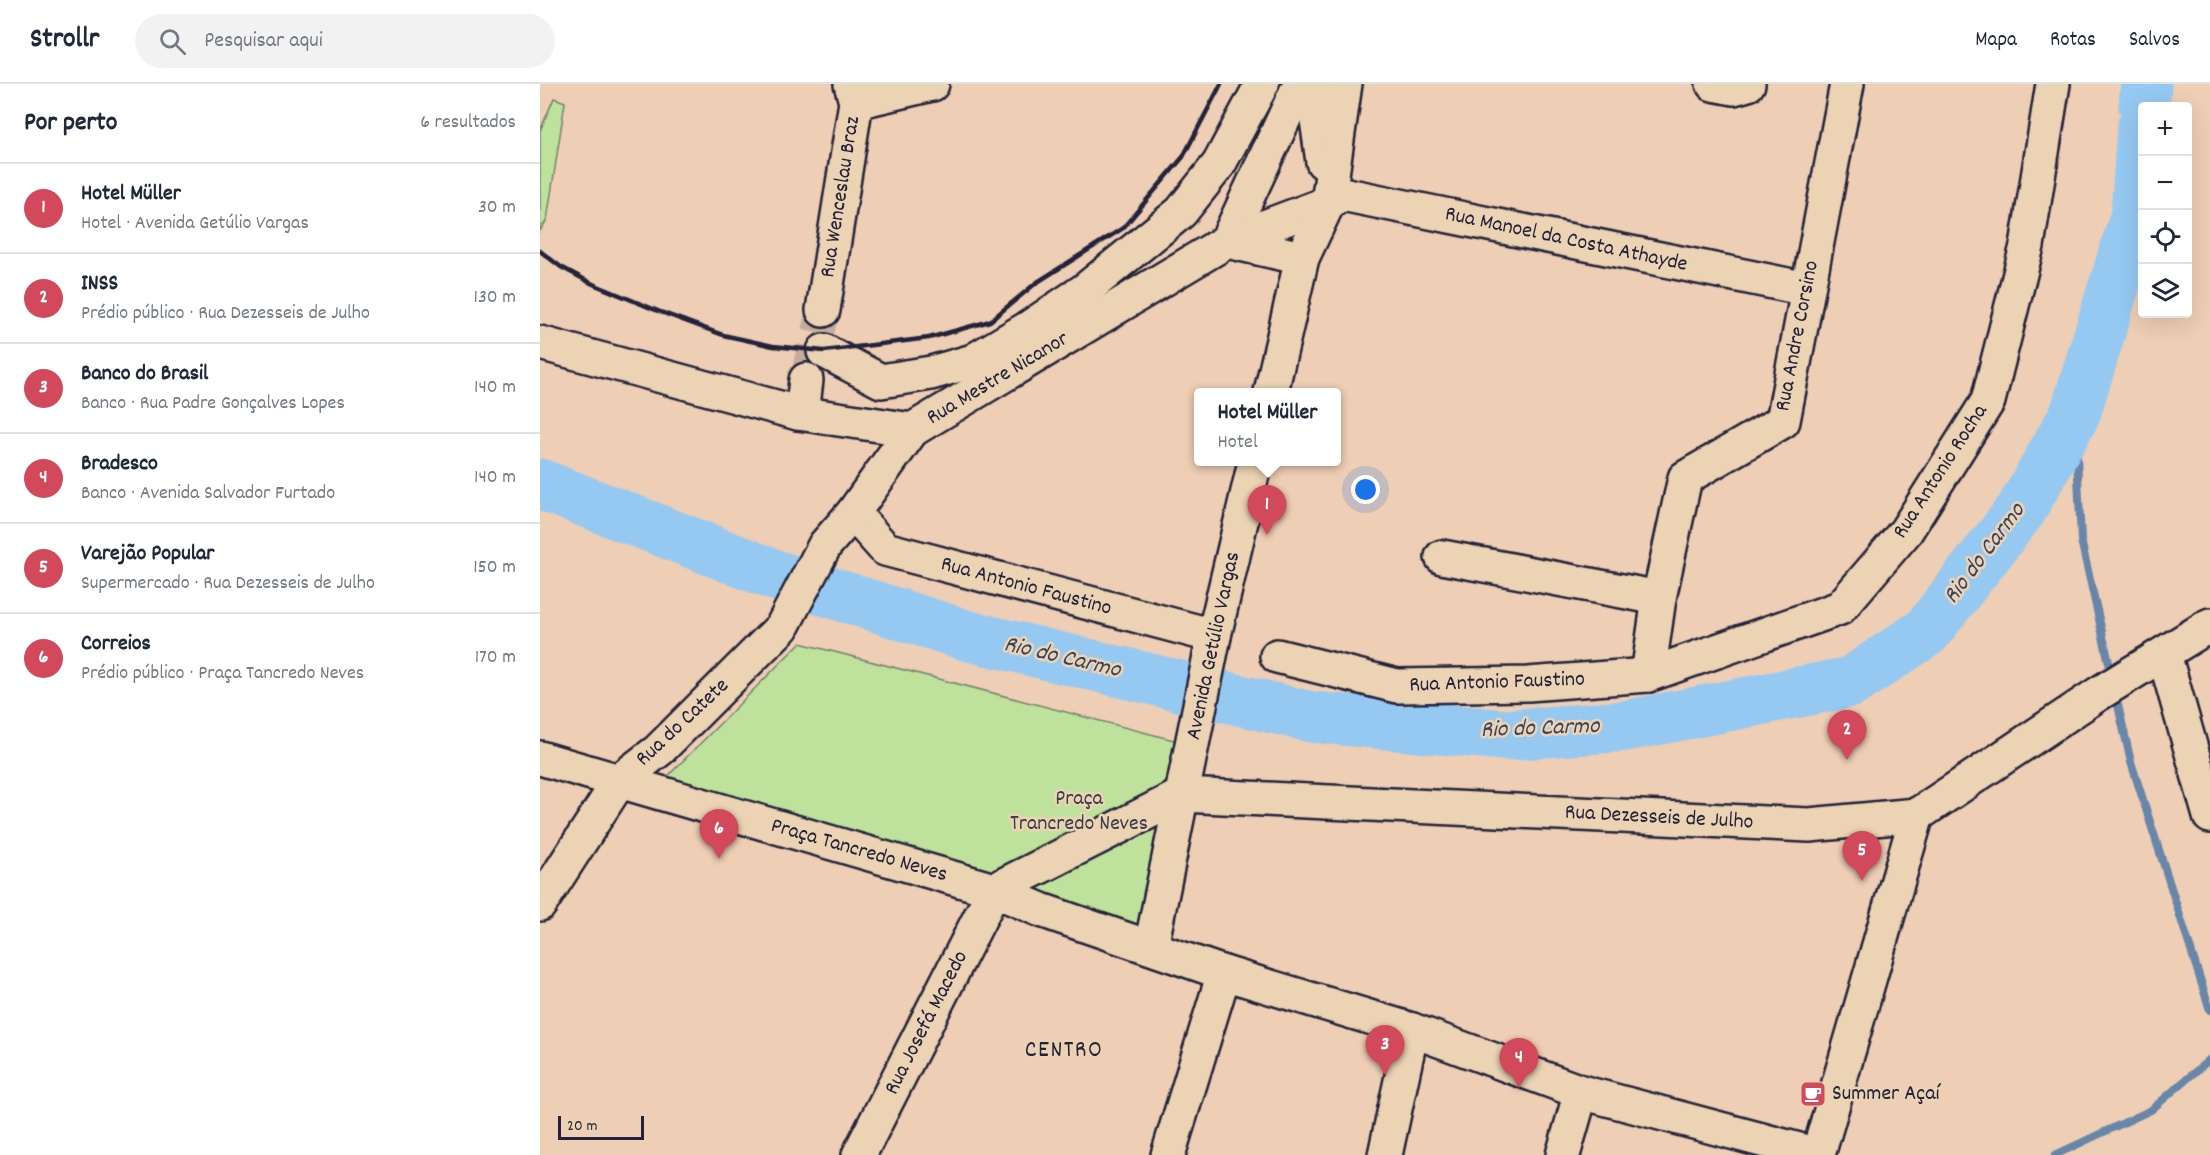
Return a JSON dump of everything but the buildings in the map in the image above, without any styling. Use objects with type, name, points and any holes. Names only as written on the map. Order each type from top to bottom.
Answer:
[{"type":"street","points":[[854,93],[932,84]]},
{"type":"street","points":[[824,351],[881,381],[931,373],[973,361],[1030,327],[1085,290],[1181,212],[1219,164],[1262,84]]},
{"type":"street","points":[[1300,84],[1227,241],[1302,258]]},
{"type":"street","points":[[1312,84],[1328,203]]},
{"type":"street","points":[[1272,388],[1302,258],[1328,203],[1345,84]]},
{"type":"street","points":[[1713,84],[1734,88],[1748,84]]},
{"type":"street","name":"Rua Andre Corsino","points":[[1648,675],[1659,598],[1685,478],[1783,421],[1847,84]]},
{"type":"street","name":"Rua Antonio Rocha","points":[[1648,675],[1840,608],[1906,531],[1988,401],[2027,246],[2053,84]]},
{"type":"street","name":"Rua Wenceslau Braz","points":[[823,310],[854,93]]},
{"type":"street","name":"Rua Manoel da Costa Athayde","points":[[1227,241],[1328,203],[1342,194],[1807,289]]},
{"type":"street","name":"Rua Mestre Nicanor","points":[[540,344],[798,413],[912,430],[1227,241]]},
{"type":"street","points":[[798,413],[804,397],[806,380]]},
{"type":"street","name":"Rua do Catete","points":[[540,904],[620,780],[659,750],[782,627],[825,545],[853,513],[912,430]]},
{"type":"street","name":"Avenida Getúlio Vargas","points":[[1182,795],[1254,466]]},
{"type":"street","name":"Rua Antonio Faustino","points":[[853,513],[885,549],[1213,646]]},
{"type":"street","points":[[1443,556],[1659,598]]},
{"type":"street","name":"Rua Dezesseis de Julho","points":[[1182,795],[1809,825],[1917,815],[2098,694],[2210,625]]},
{"type":"street","points":[[2164,654],[2210,816]]},
{"type":"street","name":"Rua Antonio Faustino","points":[[1277,656],[1397,686],[1528,684],[1648,675]]},
{"type":"street","name":"Praça Tancredo Neves","points":[[540,758],[994,890],[1041,910],[1224,973],[1412,1030],[1581,1092],[1818,1155]]},
{"type":"street","points":[[994,890],[1182,795]]},
{"type":"street","points":[[1151,947],[1182,795]]},
{"type":"street","points":[[1818,1155],[1917,815]]},
{"type":"street","name":"Rua Josefá Macedo","points":[[859,1155],[994,890]]},
{"type":"street","points":[[1168,1155],[1224,973]]},
{"type":"street","points":[[1385,1155],[1412,1030]]},
{"type":"street","points":[[1563,1155],[1581,1092]]},
{"type":"green space","points":[[554,98],[565,102],[547,220],[540,231],[540,131]]},
{"type":"green space","name":"Praça Trancredo Neves","points":[[800,643],[1193,745],[1151,932],[667,777]]},
{"type":"waterway","name":"Rio do Carmo","points":[[2144,102],[2146,84]]},
{"type":"waterway","name":"Rio do Carmo","points":[[540,484],[775,575],[969,636],[1311,717],[1505,735],[1625,726],[1851,682],[1926,632],[2021,510],[2075,414],[2136,214],[2140,156]]},
{"type":"waterway","points":[[2075,414],[2081,540],[2112,676]]},
{"type":"waterway","points":[[2115,692],[2131,762],[2210,1010]]},
{"type":"waterway","points":[[2055,1155],[2151,1110],[2210,1059]]},
{"type":"tunnel","points":[[806,380],[823,310]]},
{"type":"railway","points":[[540,251],[561,267],[593,284],[723,335],[773,346],[824,351],[929,338],[990,321],[1036,283],[1123,228],[1183,157],[1221,84]]},
{"type":"place","name":"Hotel Müller","points":[[1267,535]]},
{"type":"place","name":"INSS","points":[[1847,760]]},
{"type":"place","name":"Correios","points":[[719,859]]},
{"type":"place","name":"Varejão Popular","points":[[1862,881]]},
{"type":"place","name":"Banco do Brasil","points":[[1385,1075]]},
{"type":"place","name":"Bradesco","points":[[1519,1088]]},
{"type":"place","name":"Summer Açaí","points":[[1813,1094]]},
{"type":"district","name":"CENTRO","points":[[1064,1051]]}]
